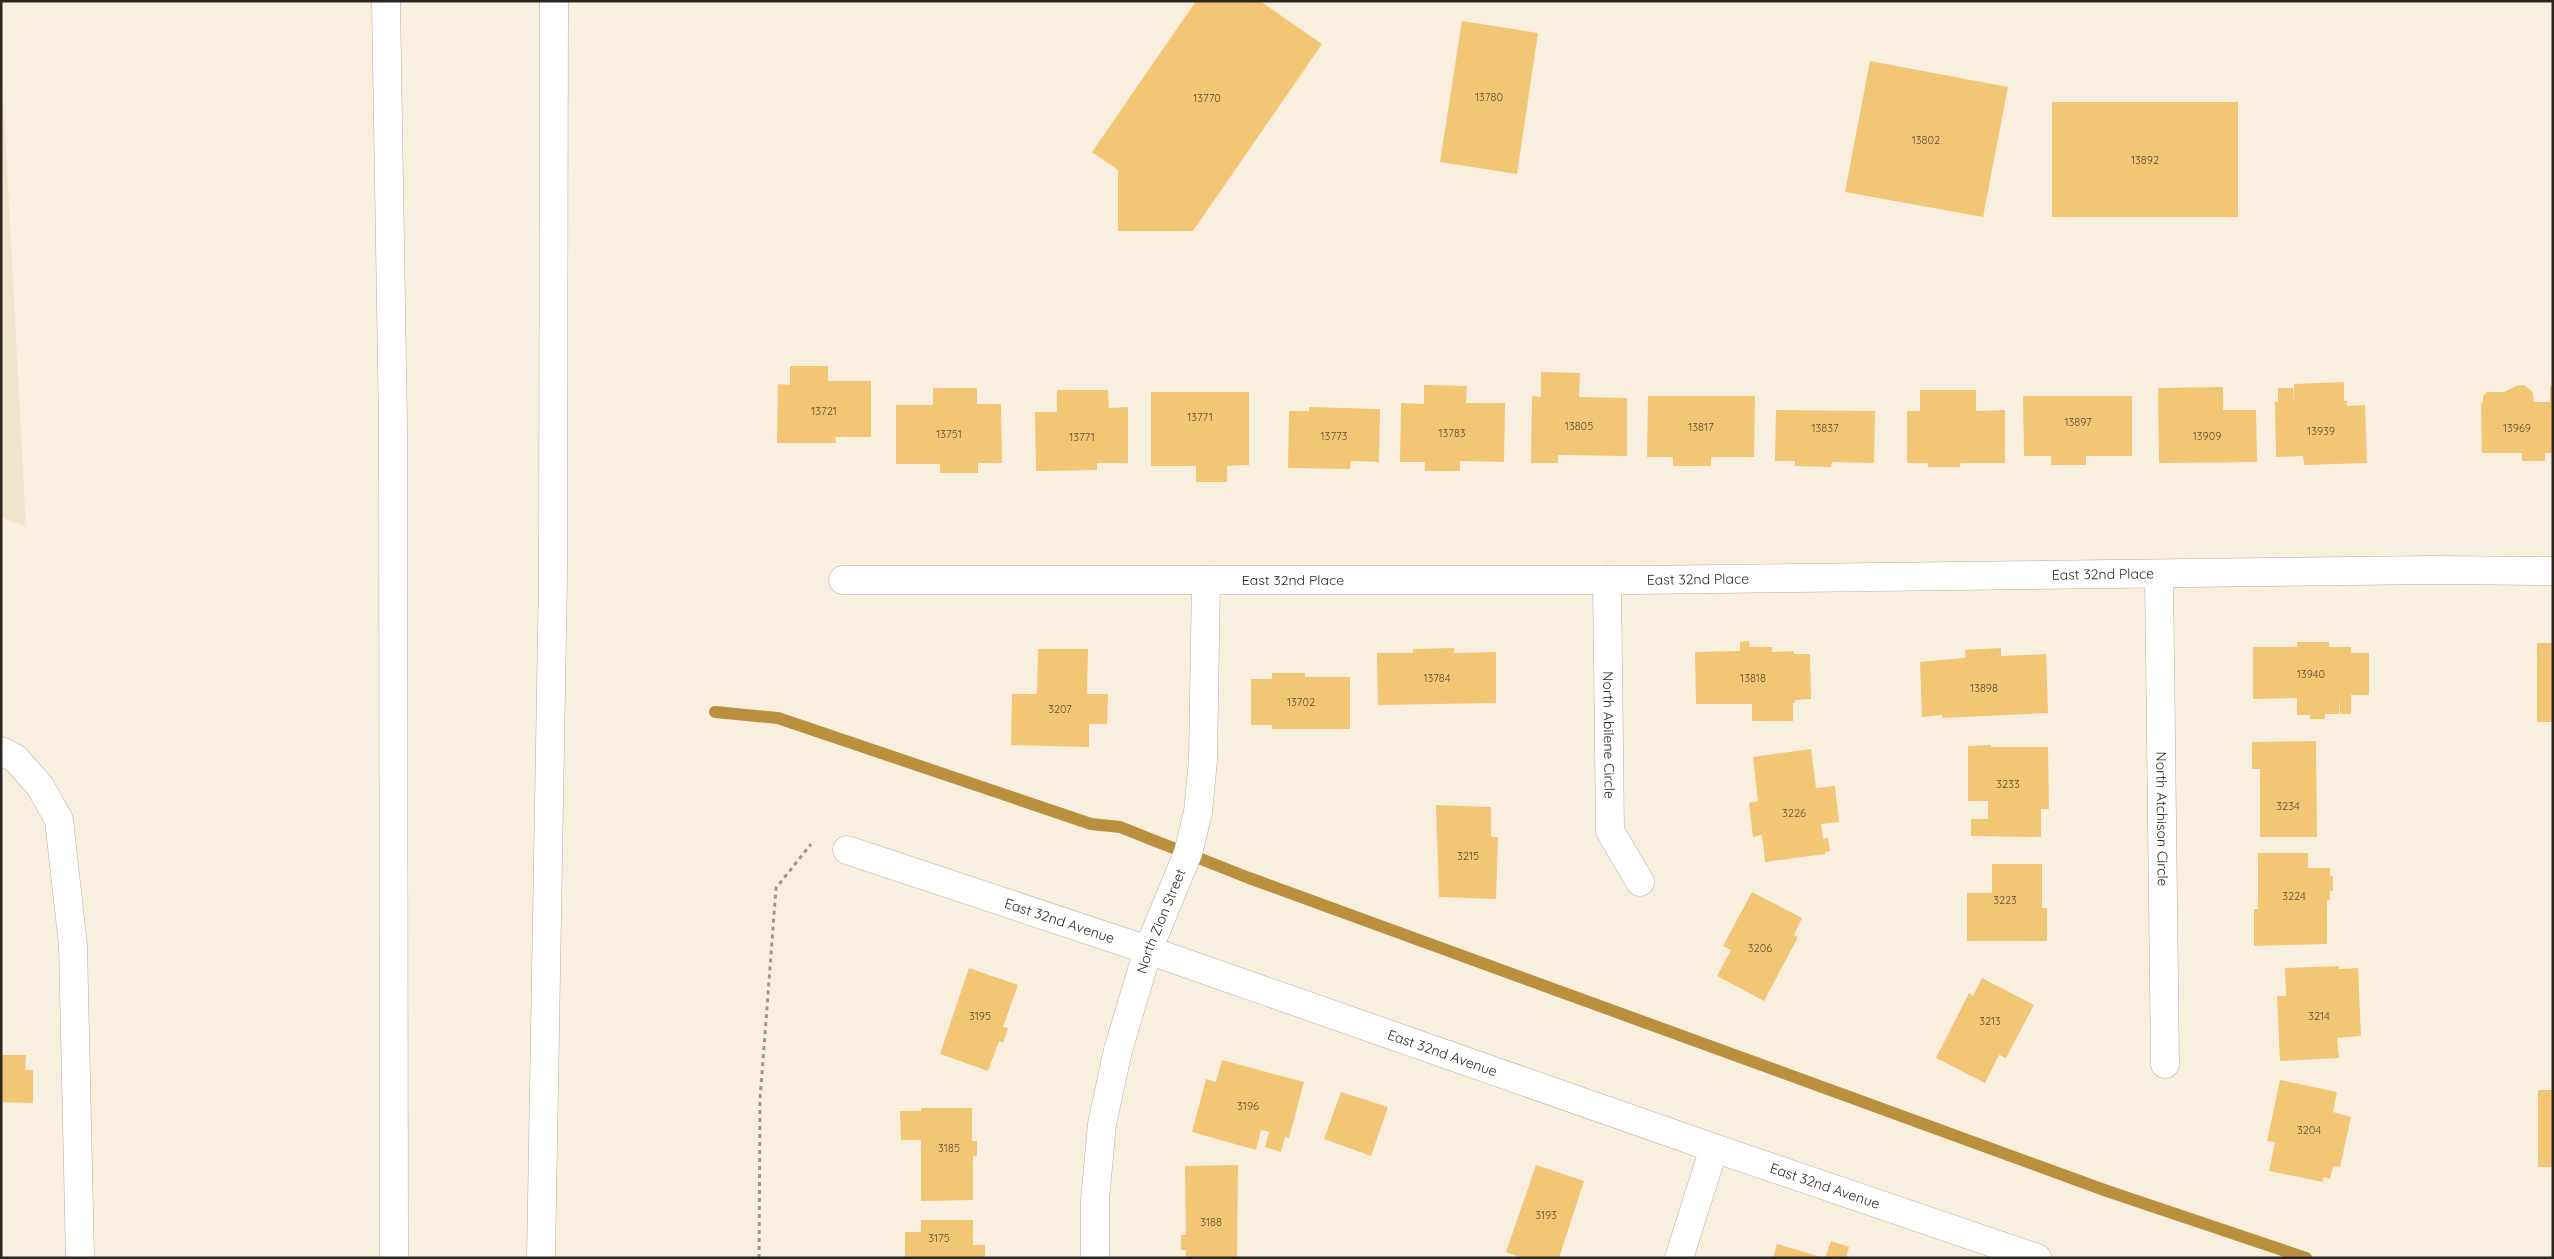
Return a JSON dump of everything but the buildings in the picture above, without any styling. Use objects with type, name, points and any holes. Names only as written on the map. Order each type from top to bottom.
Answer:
[{"type":"main road","points":[[386,1],[394,426],[394,1258]]},
{"type":"main road","points":[[394,426],[403,1]]},
{"type":"main road","points":[[541,1258],[553,576],[554,1]]},
{"type":"main road","name":"East 32nd Place","points":[[843,580],[1607,580],[2434,570],[2553,571]]},
{"type":"main road","name":"North Atchison Circle","points":[[2159,574],[2166,1064]]},
{"type":"main road","name":"North Zion Street","points":[[1095,1258],[1095,1200],[1102,1124],[1118,1050],[1148,950],[1184,863],[1198,812],[1203,760],[1206,580]]},
{"type":"main road","name":"North Abilene Circle","points":[[1607,580],[1610,831],[1640,882]]},
{"type":"main road","points":[[1,751],[15,758],[40,786],[60,820],[73,945],[80,1258]]},
{"type":"main road","name":"East 32nd Avenue","points":[[847,850],[1148,950],[1714,1148],[2037,1258]]},
{"type":"main road","points":[[1679,1258],[1714,1148]]},
{"type":"path","points":[[759,1258],[760,1100],[776,888],[814,840],[847,850]]},
{"type":"shaded area","points":[[1,54],[26,527],[1,517]]},
{"type":"waterway","points":[[715,712],[778,718],[1091,824],[1120,827],[1249,878],[2107,1191],[2306,1258]]}]
